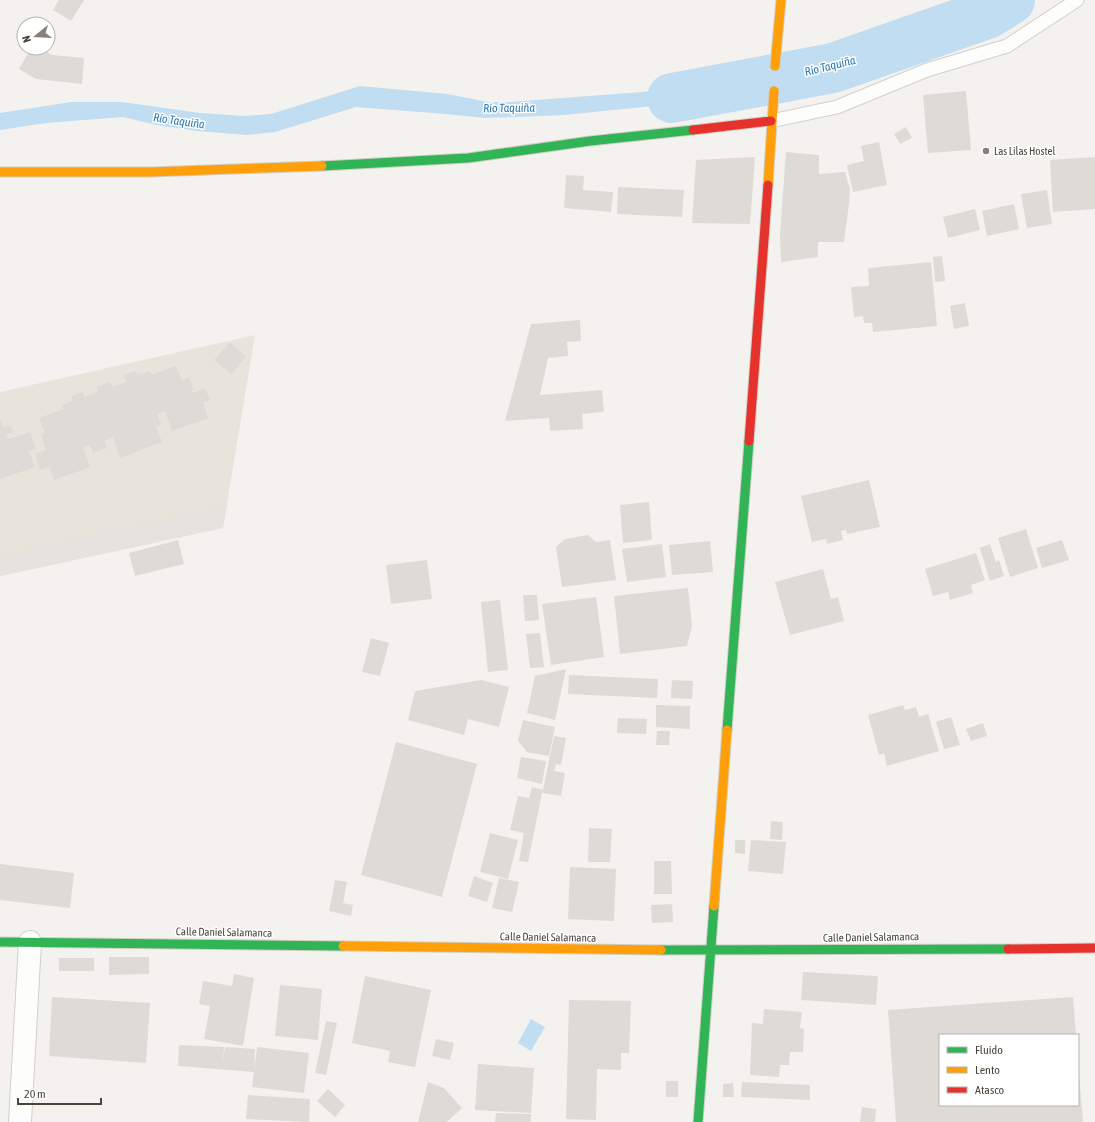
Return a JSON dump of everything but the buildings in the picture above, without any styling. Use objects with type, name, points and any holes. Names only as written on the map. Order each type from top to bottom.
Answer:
[{"type":"street","points":[[698,1122],[781,0]]},
{"type":"street","points":[[0,172],[150,172],[276,168],[468,158],[590,141],[771,121]]},
{"type":"street","name":"Calle Daniel Salamanca","points":[[0,942],[710,951],[1095,948]]},
{"type":"street","points":[[20,1122],[30,942]]},
{"type":"lane","points":[[771,121],[838,107],[927,70],[1007,46],[1076,0]]},
{"type":"shaded area","points":[[255,335],[223,528],[0,576],[0,392]]},
{"type":"shaded area","points":[[227,505],[223,528],[0,576],[0,556]]},
{"type":"water","name":"Río Taquiña","points":[[740,78],[742,97],[564,115],[485,118],[356,107],[275,132],[247,135],[197,131],[157,125],[123,117],[46,123],[0,130],[0,113],[71,102],[122,102],[200,113],[246,116],[271,114],[360,86],[447,94],[488,102],[510,102],[642,92]]},
{"type":"water","points":[[531,1019],[545,1027],[531,1051],[518,1043]]},
{"type":"waterway","name":"Río Taquiña","points":[[672,98],[833,68],[987,14],[1010,0]]},
{"type":"traffic: fast","points":[[322,166],[468,158],[590,141],[693,130]]},
{"type":"traffic: fast","points":[[727,730],[749,441]]},
{"type":"traffic: fast","points":[[698,1122],[714,906]]},
{"type":"traffic: fast","points":[[0,942],[343,946]]},
{"type":"traffic: fast","points":[[661,950],[1008,949]]},
{"type":"traffic: slow","points":[[775,66],[781,0]]},
{"type":"traffic: slow","points":[[768,185],[774,91]]},
{"type":"traffic: slow","points":[[0,172],[150,172],[322,166]]},
{"type":"traffic: slow","points":[[714,906],[727,730]]},
{"type":"traffic: slow","points":[[343,946],[661,950]]},
{"type":"traffic: jam","points":[[693,130],[771,121]]},
{"type":"traffic: jam","points":[[749,441],[768,185]]},
{"type":"traffic: jam","points":[[1008,949],[1095,948]]},
{"type":"place","name":"Las Lilas Hostel","points":[[986,151]]}]
